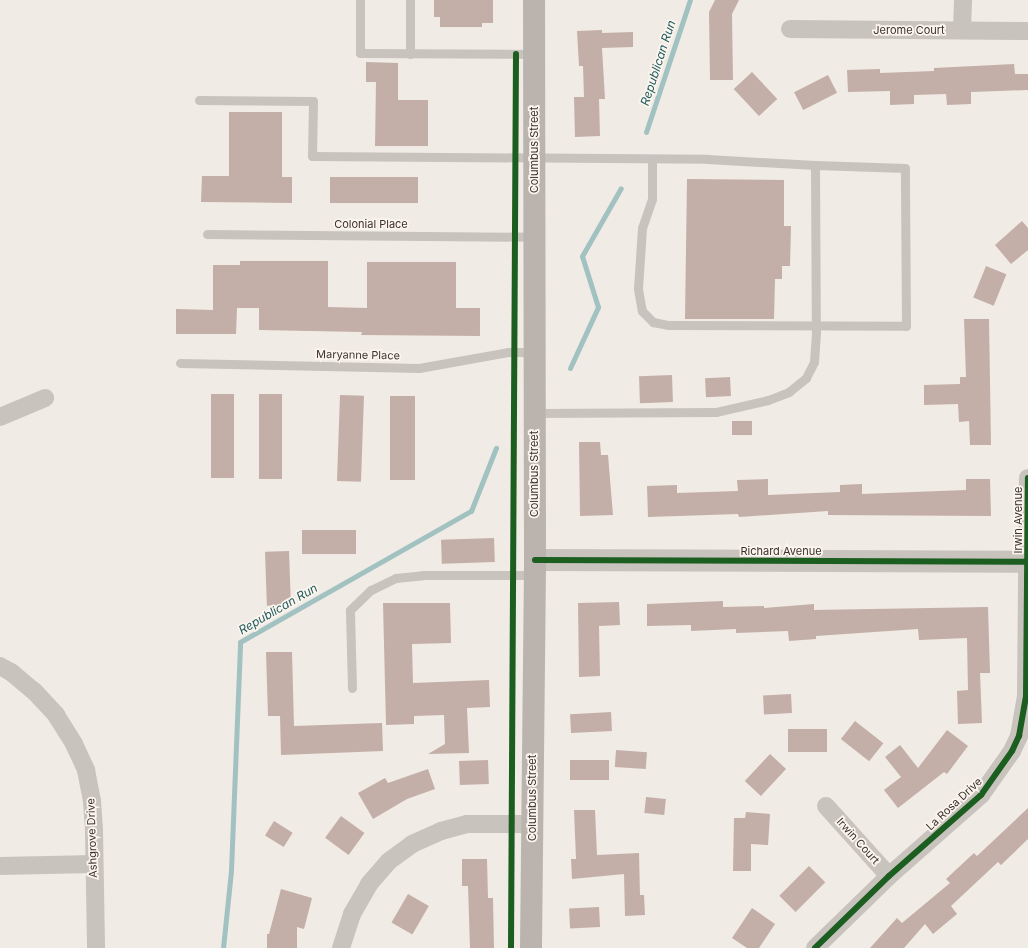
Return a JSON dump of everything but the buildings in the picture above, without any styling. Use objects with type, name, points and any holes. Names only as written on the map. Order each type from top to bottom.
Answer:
[{"type":"main road","name":"Columbus Street","points":[[531,948],[534,568],[534,0]]},
{"type":"street","points":[[962,30],[963,0]]},
{"type":"street","name":"Jerome Court","points":[[790,29],[1028,31]]},
{"type":"street","points":[[0,417],[45,398]]},
{"type":"street","name":"Irwin Avenue","points":[[1028,478],[1028,562]]},
{"type":"street","name":"Richard Avenue","points":[[534,568],[1028,562]]},
{"type":"street","name":"La Rosa Drive","points":[[815,948],[889,876],[993,782],[1012,751],[1019,736],[1026,697],[1028,562]]},
{"type":"street","name":"Ashgrove Drive","points":[[0,666],[11,672],[39,696],[56,715],[74,744],[86,770],[92,801],[96,948]]},
{"type":"street","name":"Irwin Court","points":[[826,806],[889,876]]},
{"type":"street","points":[[341,948],[352,914],[369,884],[389,861],[412,844],[441,831],[468,824],[532,824]]},
{"type":"street","points":[[0,866],[94,864]]},
{"type":"lane","points":[[360,0],[360,53],[534,54]]},
{"type":"lane","points":[[410,0],[410,54]]},
{"type":"lane","points":[[200,100],[313,101],[312,156],[652,159],[786,162],[815,165],[905,168],[906,326],[669,326],[653,322],[642,311],[638,289],[642,228],[652,199],[652,159]]},
{"type":"lane","points":[[534,413],[716,412],[768,400],[789,392],[806,378],[814,362],[816,327],[815,165]]},
{"type":"lane","name":"Colonial Place","points":[[207,234],[534,237]]},
{"type":"lane","name":"Maryanne Place","points":[[180,364],[419,368],[508,352],[534,352]]},
{"type":"lane","points":[[352,688],[350,610],[371,590],[396,578],[534,568]]},
{"type":"waterway","name":"Republican Run","points":[[646,132],[690,0]]},
{"type":"waterway","name":"Republican Run","points":[[570,368],[598,307],[582,256],[621,188]]},
{"type":"waterway","name":"Republican Run","points":[[223,948],[231,870],[240,642],[471,511],[496,448]]},
{"type":"cycle path","points":[[511,948],[516,54]]},
{"type":"cycle path","points":[[815,948],[889,876],[981,795],[1012,751],[1019,736],[1026,697],[1028,478]]},
{"type":"cycle path","points":[[535,560],[1028,562]]}]
